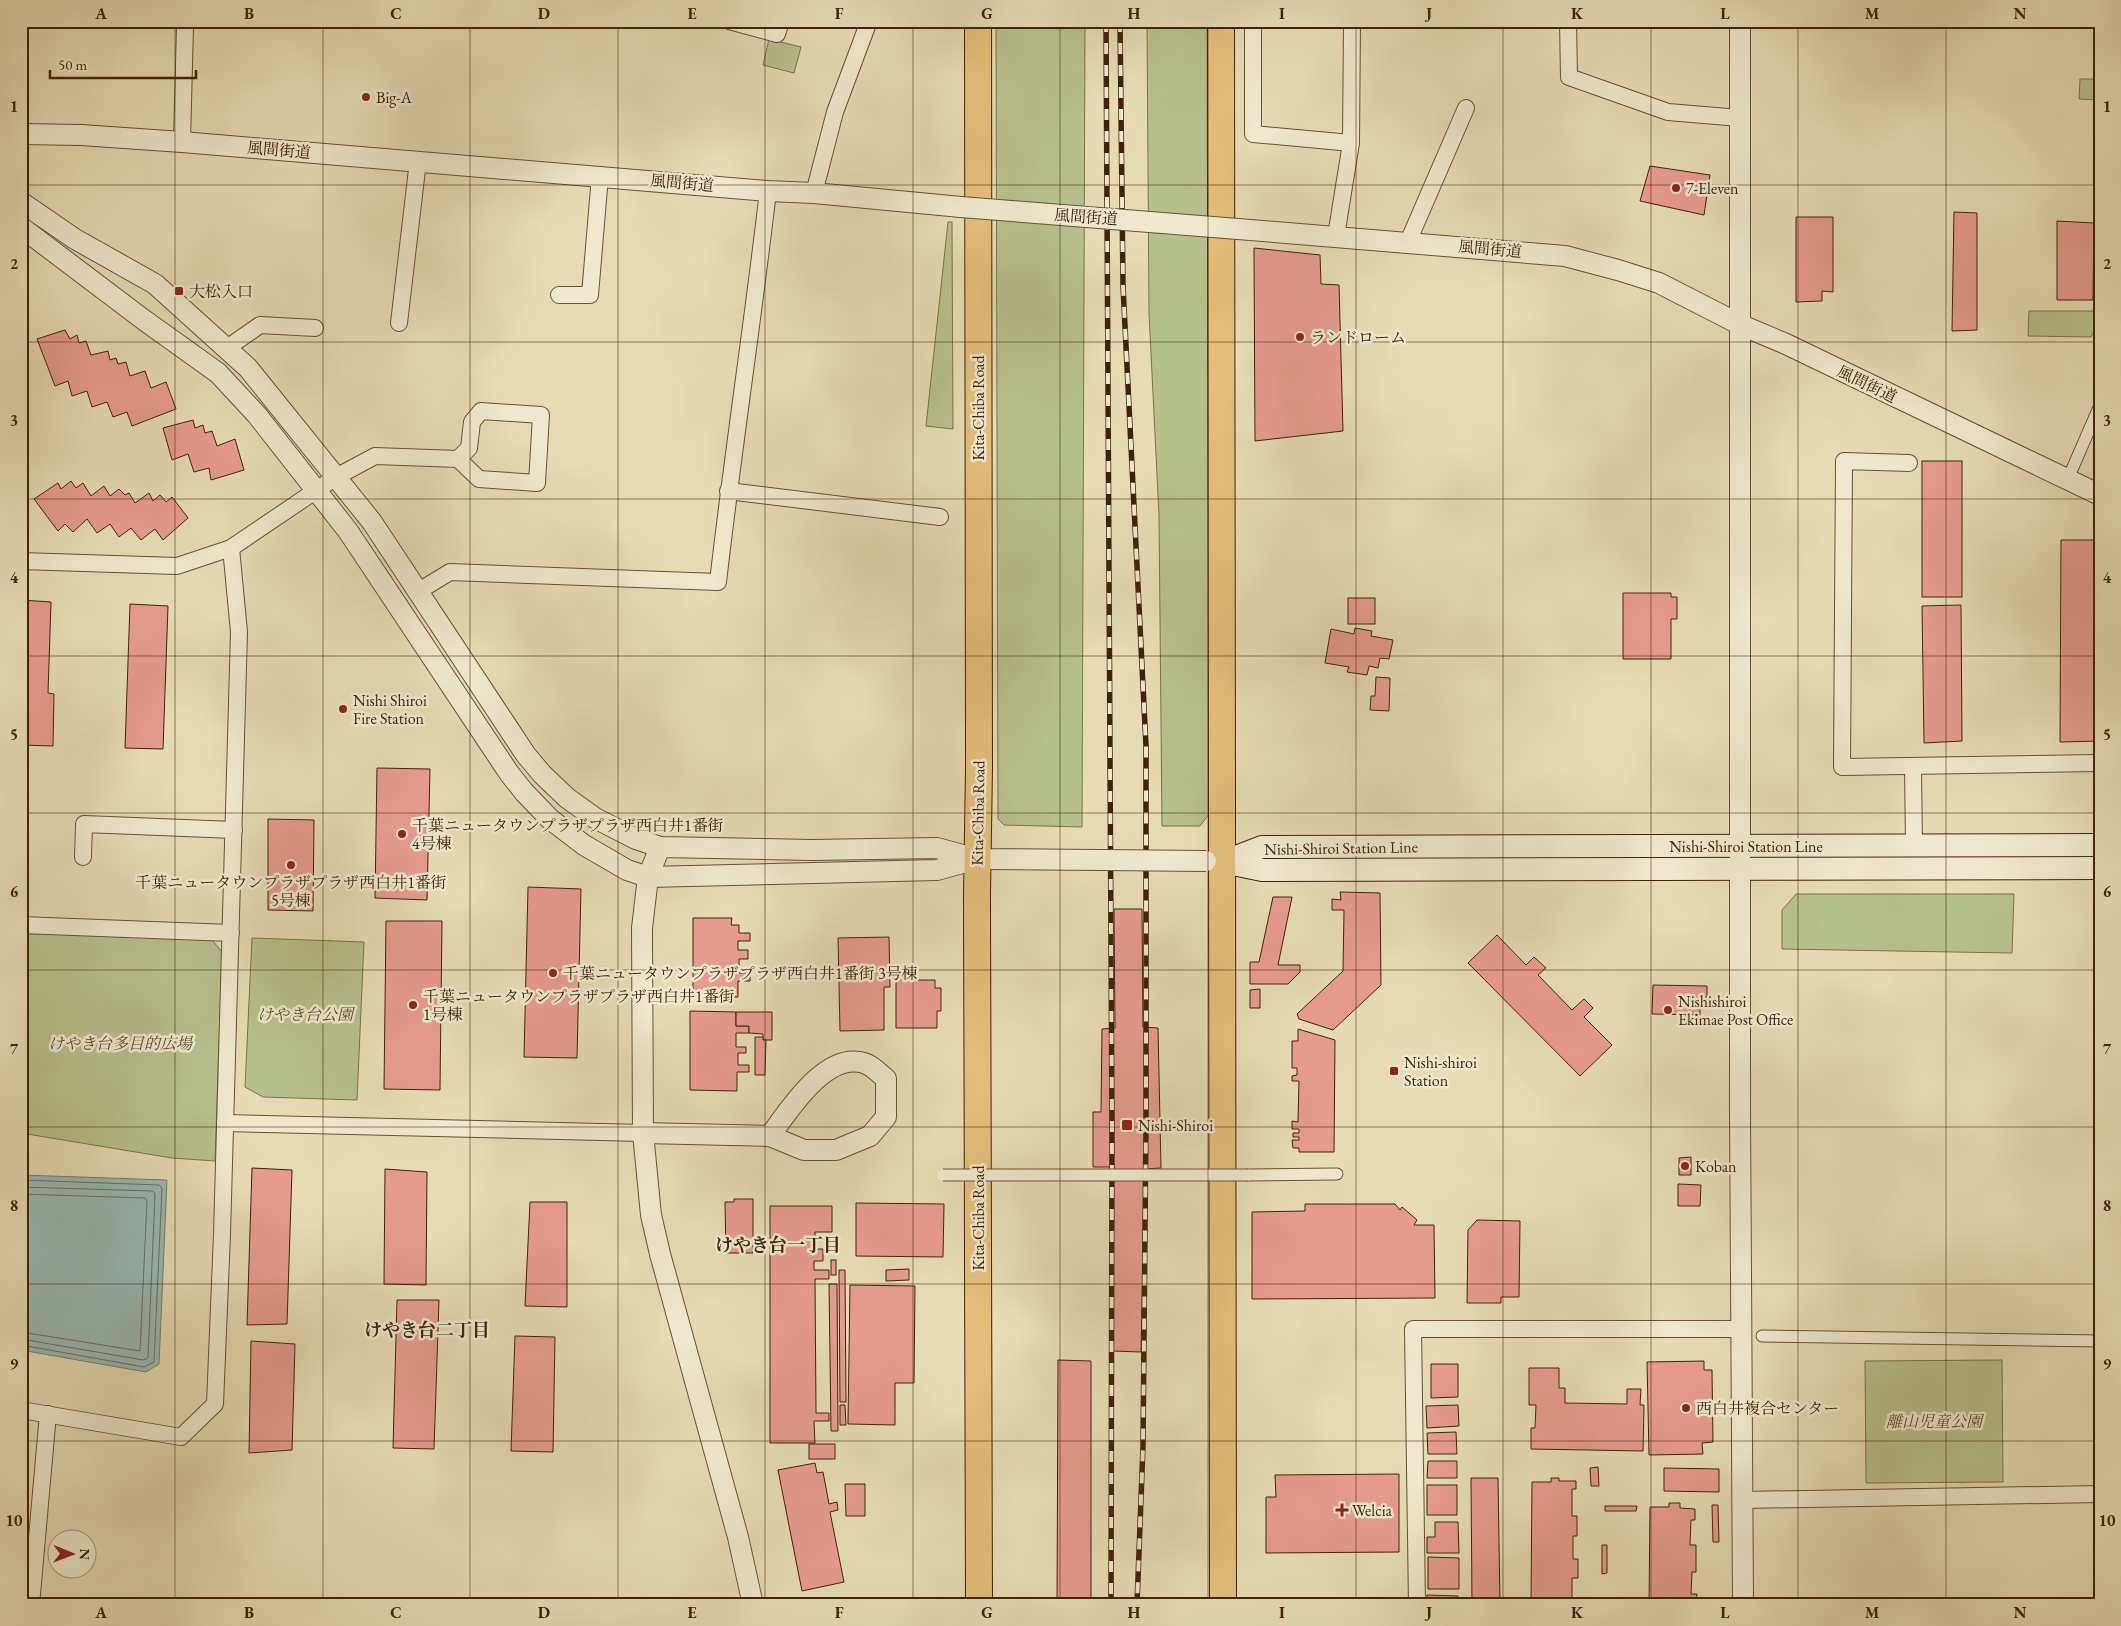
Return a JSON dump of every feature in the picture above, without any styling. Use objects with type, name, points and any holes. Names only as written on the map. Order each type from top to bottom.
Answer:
[{"type":"highway","name":"Kita-Chiba Road","points":[[978,21],[979,767],[987,859],[979,1605]]},
{"type":"highway","points":[[1222,21],[1214,862],[1223,1605]]},
{"type":"main road","name":"Nishi-Shiroi Station Line","points":[[1214,862],[1262,847],[2100,845]]},
{"type":"main road","name":"Nishi-Shiroi Station Line","points":[[1214,862],[1262,870],[2100,868]]},
{"type":"street","points":[[182,142],[185,26],[189,21]]},
{"type":"street","points":[[729,21],[778,34],[781,21]]},
{"type":"street","points":[[814,193],[835,112],[869,21]]},
{"type":"street","points":[[1252,21],[1253,134],[1351,143]]},
{"type":"street","points":[[1336,236],[1351,143],[1352,21]]},
{"type":"street","points":[[1568,21],[1569,77],[1668,112],[1740,118]]},
{"type":"street","points":[[1740,21],[1740,847],[1743,1605]]},
{"type":"street","points":[[1408,242],[1466,108]]},
{"type":"street","name":"風間街道","points":[[21,134],[81,135],[182,142],[1565,256],[1659,283],[1741,325],[1786,344],[2067,481],[2100,495]]},
{"type":"street","points":[[400,323],[418,161]]},
{"type":"street","points":[[559,296],[590,295],[600,176]]},
{"type":"street","points":[[417,592],[450,572],[718,582],[728,491],[752,332],[768,191]]},
{"type":"street","points":[[21,202],[75,240],[155,284],[248,368],[372,522],[526,755],[542,774],[567,798],[595,818],[636,839],[660,847],[812,850],[937,848],[987,859],[1214,862]]},
{"type":"street","points":[[21,227],[218,373],[262,422],[348,531],[509,773],[550,819],[584,845],[627,870],[648,877],[937,870],[987,859]]},
{"type":"street","points":[[228,348],[260,324],[315,328]]},
{"type":"street","points":[[2067,481],[2100,405]]},
{"type":"street","points":[[21,561],[177,566],[231,548],[336,477],[376,456],[458,458],[469,448],[472,422],[481,411],[541,415],[537,483],[479,480],[458,458]]},
{"type":"street","points":[[1909,463],[1844,461],[1842,767],[2100,763]]},
{"type":"street","points":[[728,491],[940,516]]},
{"type":"street","points":[[21,1410],[181,1437],[215,1404],[239,632],[231,548]]},
{"type":"street","points":[[1913,766],[1914,845]]},
{"type":"street","points":[[83,858],[84,824],[234,830]]},
{"type":"street","points":[[660,847],[648,877],[642,928],[643,1133],[651,1215],[738,1537],[752,1605]]},
{"type":"street","points":[[21,925],[231,933]]},
{"type":"street","points":[[225,1124],[770,1136],[804,1150],[836,1150],[870,1136],[886,1117],[886,1079],[865,1063],[842,1062],[809,1085],[770,1136]]},
{"type":"street","points":[[943,1175],[1337,1174]]},
{"type":"street","points":[[1417,1605],[1413,1329],[1741,1329]]},
{"type":"street","points":[[1762,1336],[2100,1341]]},
{"type":"street","points":[[21,1598],[31,1605],[48,1414]]},
{"type":"street","points":[[1742,1500],[2100,1494]]},
{"type":"green space","points":[[996,21],[1085,21],[1082,827],[1004,825],[998,819]]},
{"type":"green space","points":[[1147,21],[1207,21],[1209,814],[1200,826],[1162,826],[1159,515],[1149,313]]},
{"type":"green space","points":[[769,39],[801,47],[794,73],[763,65]]},
{"type":"green space","points":[[2080,79],[2100,79],[2100,100],[2079,99]]},
{"type":"green space","points":[[948,222],[952,222],[953,429],[926,426]]},
{"type":"green space","points":[[2029,311],[2100,311],[2100,319],[2091,337],[2028,336]]},
{"type":"green space","points":[[1796,894],[2014,894],[2012,953],[1782,949],[1782,910]]},
{"type":"green space","name":"けやき台多目的広場","points":[[21,933],[212,940],[222,952],[215,1161],[172,1158],[21,1133]]},
{"type":"green space","name":"けやき台公園","points":[[252,938],[364,942],[357,1100],[263,1097],[245,1087]]},
{"type":"green space","name":"離山児童公園","points":[[2002,1360],[2003,1482],[1866,1483],[1865,1361]]},
{"type":"water","points":[[21,1175],[167,1180],[159,1364],[146,1372],[21,1350]]},
{"type":"building","name":"7-Eleven","points":[[1650,166],[1710,175],[1704,215],[1640,201]]},
{"type":"building","points":[[1954,212],[1977,213],[1977,330],[1952,331]]},
{"type":"building","points":[[1796,217],[1833,217],[1833,292],[1822,291],[1822,301],[1796,302]]},
{"type":"building","points":[[2057,221],[2094,223],[2093,300],[2057,300]]},
{"type":"building","points":[[1254,248],[1320,255],[1321,284],[1339,285],[1343,431],[1255,441]]},
{"type":"building","points":[[65,330],[70,339],[77,335],[79,343],[86,341],[91,355],[108,351],[110,360],[116,358],[118,364],[126,362],[130,376],[145,371],[151,388],[166,382],[176,409],[132,426],[127,412],[113,417],[107,402],[92,407],[87,391],[72,396],[68,381],[55,386],[37,339]]},
{"type":"building","points":[[193,420],[195,428],[203,425],[205,433],[212,431],[217,446],[235,439],[244,470],[211,480],[209,468],[194,472],[188,454],[172,460],[163,428]]},
{"type":"building","points":[[1922,461],[1962,461],[1962,597],[1922,597]]},
{"type":"building","points":[[71,481],[76,488],[83,483],[91,496],[104,486],[110,496],[119,489],[125,495],[129,493],[135,503],[149,493],[153,501],[160,495],[166,502],[172,497],[188,518],[163,540],[155,529],[141,540],[131,528],[119,537],[110,524],[97,533],[87,519],[73,532],[65,524],[58,531],[34,499],[58,483],[61,489]]},
{"type":"building","points":[[2061,540],[2099,540],[2099,741],[2060,742]]},
{"type":"building","points":[[1623,593],[1671,593],[1671,597],[1677,597],[1677,619],[1671,619],[1671,659],[1623,659]]},
{"type":"building","points":[[1348,598],[1375,598],[1375,624],[1348,624]]},
{"type":"building","points":[[21,600],[51,602],[48,693],[54,694],[53,746],[21,745]]},
{"type":"building","points":[[130,604],[168,606],[163,749],[125,748]]},
{"type":"building","points":[[1961,605],[1962,741],[1924,743],[1922,606]]},
{"type":"building","points":[[1355,628],[1372,631],[1371,636],[1393,640],[1389,659],[1380,658],[1378,668],[1369,666],[1367,675],[1347,672],[1349,667],[1325,663],[1331,629],[1354,634]]},
{"type":"building","points":[[1376,677],[1390,678],[1389,711],[1370,710],[1371,696],[1375,696]]},
{"type":"building","name":"千葉ニュータウンプラザプラザ西白井1番街 4号棟","points":[[377,768],[430,769],[427,900],[375,898]]},
{"type":"building","name":"千葉ニュータウンプラザプラザ西白井1番街 5号棟","points":[[268,819],[314,820],[313,911],[268,910]]},
{"type":"building","name":"千葉ニュータウンプラザプラザ西白井1番街 3号棟","points":[[528,887],[581,889],[577,1058],[524,1057]]},
{"type":"building","points":[[1340,892],[1380,893],[1381,985],[1333,1030],[1299,1019],[1297,1014],[1343,971],[1344,910],[1332,910],[1332,899],[1341,900]]},
{"type":"building","points":[[1273,897],[1292,897],[1278,965],[1300,965],[1300,972],[1288,984],[1250,984],[1250,962],[1259,962]]},
{"type":"building","name":"Nishi-Shiroi","points":[[1114,909],[1142,909],[1143,1027],[1158,1028],[1161,1168],[1145,1169],[1141,1352],[1113,1351],[1113,1167],[1093,1167],[1093,1112],[1101,1112],[1102,1029],[1115,1028]]},
{"type":"building","points":[[693,918],[732,918],[731,925],[739,925],[739,933],[750,933],[750,941],[738,941],[738,950],[748,950],[748,959],[739,959],[739,973],[750,973],[750,981],[738,981],[738,997],[693,997]]},
{"type":"building","name":"千葉ニュータウンプラザプラザ西白井1番街 1号棟","points":[[386,921],[442,921],[440,1090],[384,1089]]},
{"type":"building","points":[[1497,935],[1526,965],[1534,957],[1546,968],[1538,975],[1572,1010],[1584,999],[1593,1008],[1584,1017],[1612,1045],[1580,1076],[1468,963]]},
{"type":"building","points":[[889,937],[890,987],[884,987],[884,1030],[840,1031],[838,938]]},
{"type":"building","points":[[896,976],[917,976],[917,980],[935,980],[935,988],[941,988],[941,1011],[937,1011],[937,1028],[896,1028]]},
{"type":"building","points":[[1653,985],[1707,986],[1707,997],[1700,998],[1700,1015],[1652,1014]]},
{"type":"building","points":[[1260,989],[1260,1008],[1250,1008],[1250,990]]},
{"type":"building","points":[[690,1011],[736,1012],[736,1026],[749,1026],[749,1033],[736,1033],[736,1047],[746,1047],[746,1053],[738,1053],[738,1065],[749,1065],[749,1072],[737,1072],[737,1091],[690,1090]]},
{"type":"building","points":[[736,1012],[772,1012],[772,1040],[763,1040],[763,1034],[749,1033],[749,1026],[736,1026]]},
{"type":"building","points":[[1298,1029],[1335,1040],[1334,1152],[1299,1152],[1299,1148],[1293,1148],[1292,1140],[1299,1140],[1299,1137],[1293,1137],[1293,1133],[1299,1133],[1299,1129],[1292,1129],[1292,1121],[1298,1122],[1299,1081],[1292,1081],[1292,1076],[1297,1075],[1297,1068],[1292,1068],[1292,1041],[1298,1041]]},
{"type":"building","points":[[755,1037],[763,1037],[763,1040],[766,1040],[765,1075],[755,1075]]},
{"type":"building","points":[[1691,1157],[1691,1175],[1679,1175],[1679,1158]]},
{"type":"building","points":[[252,1168],[292,1170],[287,1324],[247,1325]]},
{"type":"building","points":[[385,1169],[427,1172],[426,1285],[384,1284]]},
{"type":"building","points":[[1678,1184],[1701,1185],[1700,1206],[1678,1206]]},
{"type":"building","points":[[734,1199],[753,1199],[753,1253],[726,1253],[725,1202],[734,1202]]},
{"type":"building","points":[[530,1202],[567,1202],[567,1307],[525,1306]]},
{"type":"building","points":[[856,1203],[944,1204],[943,1257],[856,1256]]},
{"type":"building","points":[[1305,1204],[1395,1204],[1400,1210],[1402,1207],[1417,1220],[1414,1225],[1434,1225],[1435,1298],[1252,1299],[1252,1212],[1305,1211]]},
{"type":"building","points":[[770,1206],[832,1206],[832,1232],[815,1232],[815,1249],[823,1249],[823,1261],[814,1261],[814,1270],[829,1270],[829,1279],[815,1279],[816,1413],[829,1413],[829,1421],[814,1421],[815,1443],[770,1443]]},
{"type":"building","points":[[1477,1220],[1520,1221],[1519,1297],[1501,1297],[1501,1303],[1467,1303],[1468,1230]]},
{"type":"building","points":[[831,1260],[836,1260],[836,1275],[831,1275]]},
{"type":"building","points":[[909,1269],[909,1280],[886,1281],[886,1270]]},
{"type":"building","points":[[839,1270],[845,1270],[846,1402],[840,1402]]},
{"type":"building","points":[[829,1284],[837,1284],[838,1431],[831,1431]]},
{"type":"building","points":[[850,1285],[915,1286],[914,1383],[895,1383],[895,1425],[848,1424]]},
{"type":"building","points":[[397,1300],[439,1300],[434,1449],[393,1448]]},
{"type":"building","points":[[515,1336],[555,1337],[553,1452],[511,1451]]},
{"type":"building","points":[[251,1341],[295,1344],[292,1450],[249,1453]]},
{"type":"building","points":[[1058,1360],[1091,1361],[1091,1603],[1057,1603]]},
{"type":"building","points":[[1704,1361],[1704,1370],[1712,1370],[1713,1442],[1702,1443],[1703,1454],[1649,1455],[1647,1362]]},
{"type":"building","points":[[1431,1364],[1458,1364],[1458,1397],[1431,1398]]},
{"type":"building","points":[[1529,1368],[1559,1368],[1559,1388],[1565,1388],[1565,1403],[1627,1404],[1627,1389],[1641,1389],[1640,1405],[1644,1405],[1643,1451],[1531,1449],[1531,1428],[1535,1428],[1536,1405],[1529,1405]]},
{"type":"building","points":[[840,1405],[845,1405],[846,1425],[840,1425]]},
{"type":"building","points":[[1458,1405],[1459,1426],[1427,1428],[1426,1406]]},
{"type":"building","points":[[1456,1432],[1457,1454],[1428,1454],[1427,1433]]},
{"type":"building","points":[[809,1444],[835,1444],[835,1459],[809,1459]]},
{"type":"building","points":[[1428,1461],[1457,1461],[1457,1478],[1427,1478]]},
{"type":"building","points":[[815,1463],[817,1473],[823,1472],[829,1504],[837,1502],[838,1510],[830,1512],[844,1582],[802,1591],[778,1470]]},
{"type":"building","points":[[1598,1467],[1599,1486],[1591,1486],[1590,1468]]},
{"type":"building","points":[[1664,1468],[1719,1469],[1719,1492],[1664,1491]]},
{"type":"building","points":[[1399,1474],[1399,1552],[1266,1553],[1266,1497],[1276,1497],[1275,1475]]},
{"type":"building","points":[[1471,1478],[1498,1478],[1500,1605],[1472,1605]]},
{"type":"building","points":[[1551,1478],[1559,1478],[1559,1481],[1576,1481],[1576,1489],[1572,1489],[1572,1516],[1577,1516],[1577,1536],[1573,1536],[1573,1559],[1578,1559],[1578,1578],[1572,1578],[1572,1604],[1577,1605],[1531,1605],[1532,1482],[1551,1482]]},
{"type":"building","points":[[845,1484],[865,1484],[865,1516],[846,1516]]},
{"type":"building","points":[[1427,1485],[1457,1485],[1457,1515],[1427,1515]]},
{"type":"building","points":[[1669,1503],[1680,1503],[1680,1508],[1695,1509],[1695,1520],[1691,1520],[1690,1545],[1696,1545],[1696,1572],[1692,1572],[1691,1594],[1697,1594],[1696,1605],[1649,1605],[1650,1507],[1669,1507]]},
{"type":"building","points":[[1712,1505],[1718,1505],[1719,1542],[1713,1542]]},
{"type":"building","points":[[1605,1506],[1637,1506],[1636,1511],[1605,1511]]},
{"type":"building","points":[[1435,1522],[1458,1522],[1459,1553],[1427,1553],[1427,1537],[1435,1537]]},
{"type":"building","points":[[1602,1545],[1607,1545],[1607,1573],[1602,1574]]},
{"type":"building","points":[[1428,1557],[1459,1558],[1459,1589],[1428,1589]]},
{"type":"building","points":[[1427,1595],[1458,1596],[1457,1605],[1427,1605]]},
{"type":"railway","points":[[1106,21],[1112,1125],[1111,1605]]},
{"type":"railway","points":[[1120,21],[1123,286],[1146,746],[1146,1124],[1143,1446],[1137,1605]]},
{"type":"place","name":"Big-A","points":[[366,97]]},
{"type":"place","name":"7-Eleven","points":[[1676,188]]},
{"type":"place","name":"大松入口","points":[[179,291]]},
{"type":"place","name":"ランドローム","points":[[1300,337]]},
{"type":"place","name":"Nishi Shiroi Fire Station","points":[[343,709]]},
{"type":"place","name":"千葉ニュータウンプラザプラザ西白井1番街 4号棟","points":[[402,834]]},
{"type":"place","name":"千葉ニュータウンプラザプラザ西白井1番街 5号棟","points":[[291,865]]},
{"type":"place","name":"千葉ニュータウンプラザプラザ西白井1番街 3号棟","points":[[553,973]]},
{"type":"place","name":"千葉ニュータウンプラザプラザ西白井1番街 1号棟","points":[[413,1005]]},
{"type":"place","name":"Nishishiroi Ekimae Post Office","points":[[1668,1010]]},
{"type":"place","name":"Nishi-shiroi Station","points":[[1394,1071]]},
{"type":"place","name":"Nishi-Shiroi","points":[[1127,1125]]},
{"type":"place","name":"Koban","points":[[1685,1166]]},
{"type":"place","name":"西白井複合センター","points":[[1686,1408]]},
{"type":"place","name":"Welcia","points":[[1342,1510]]},
{"type":"district","name":"けやき台一丁目","points":[[778,1244]]},
{"type":"district","name":"けやき台二丁目","points":[[427,1329]]}]
